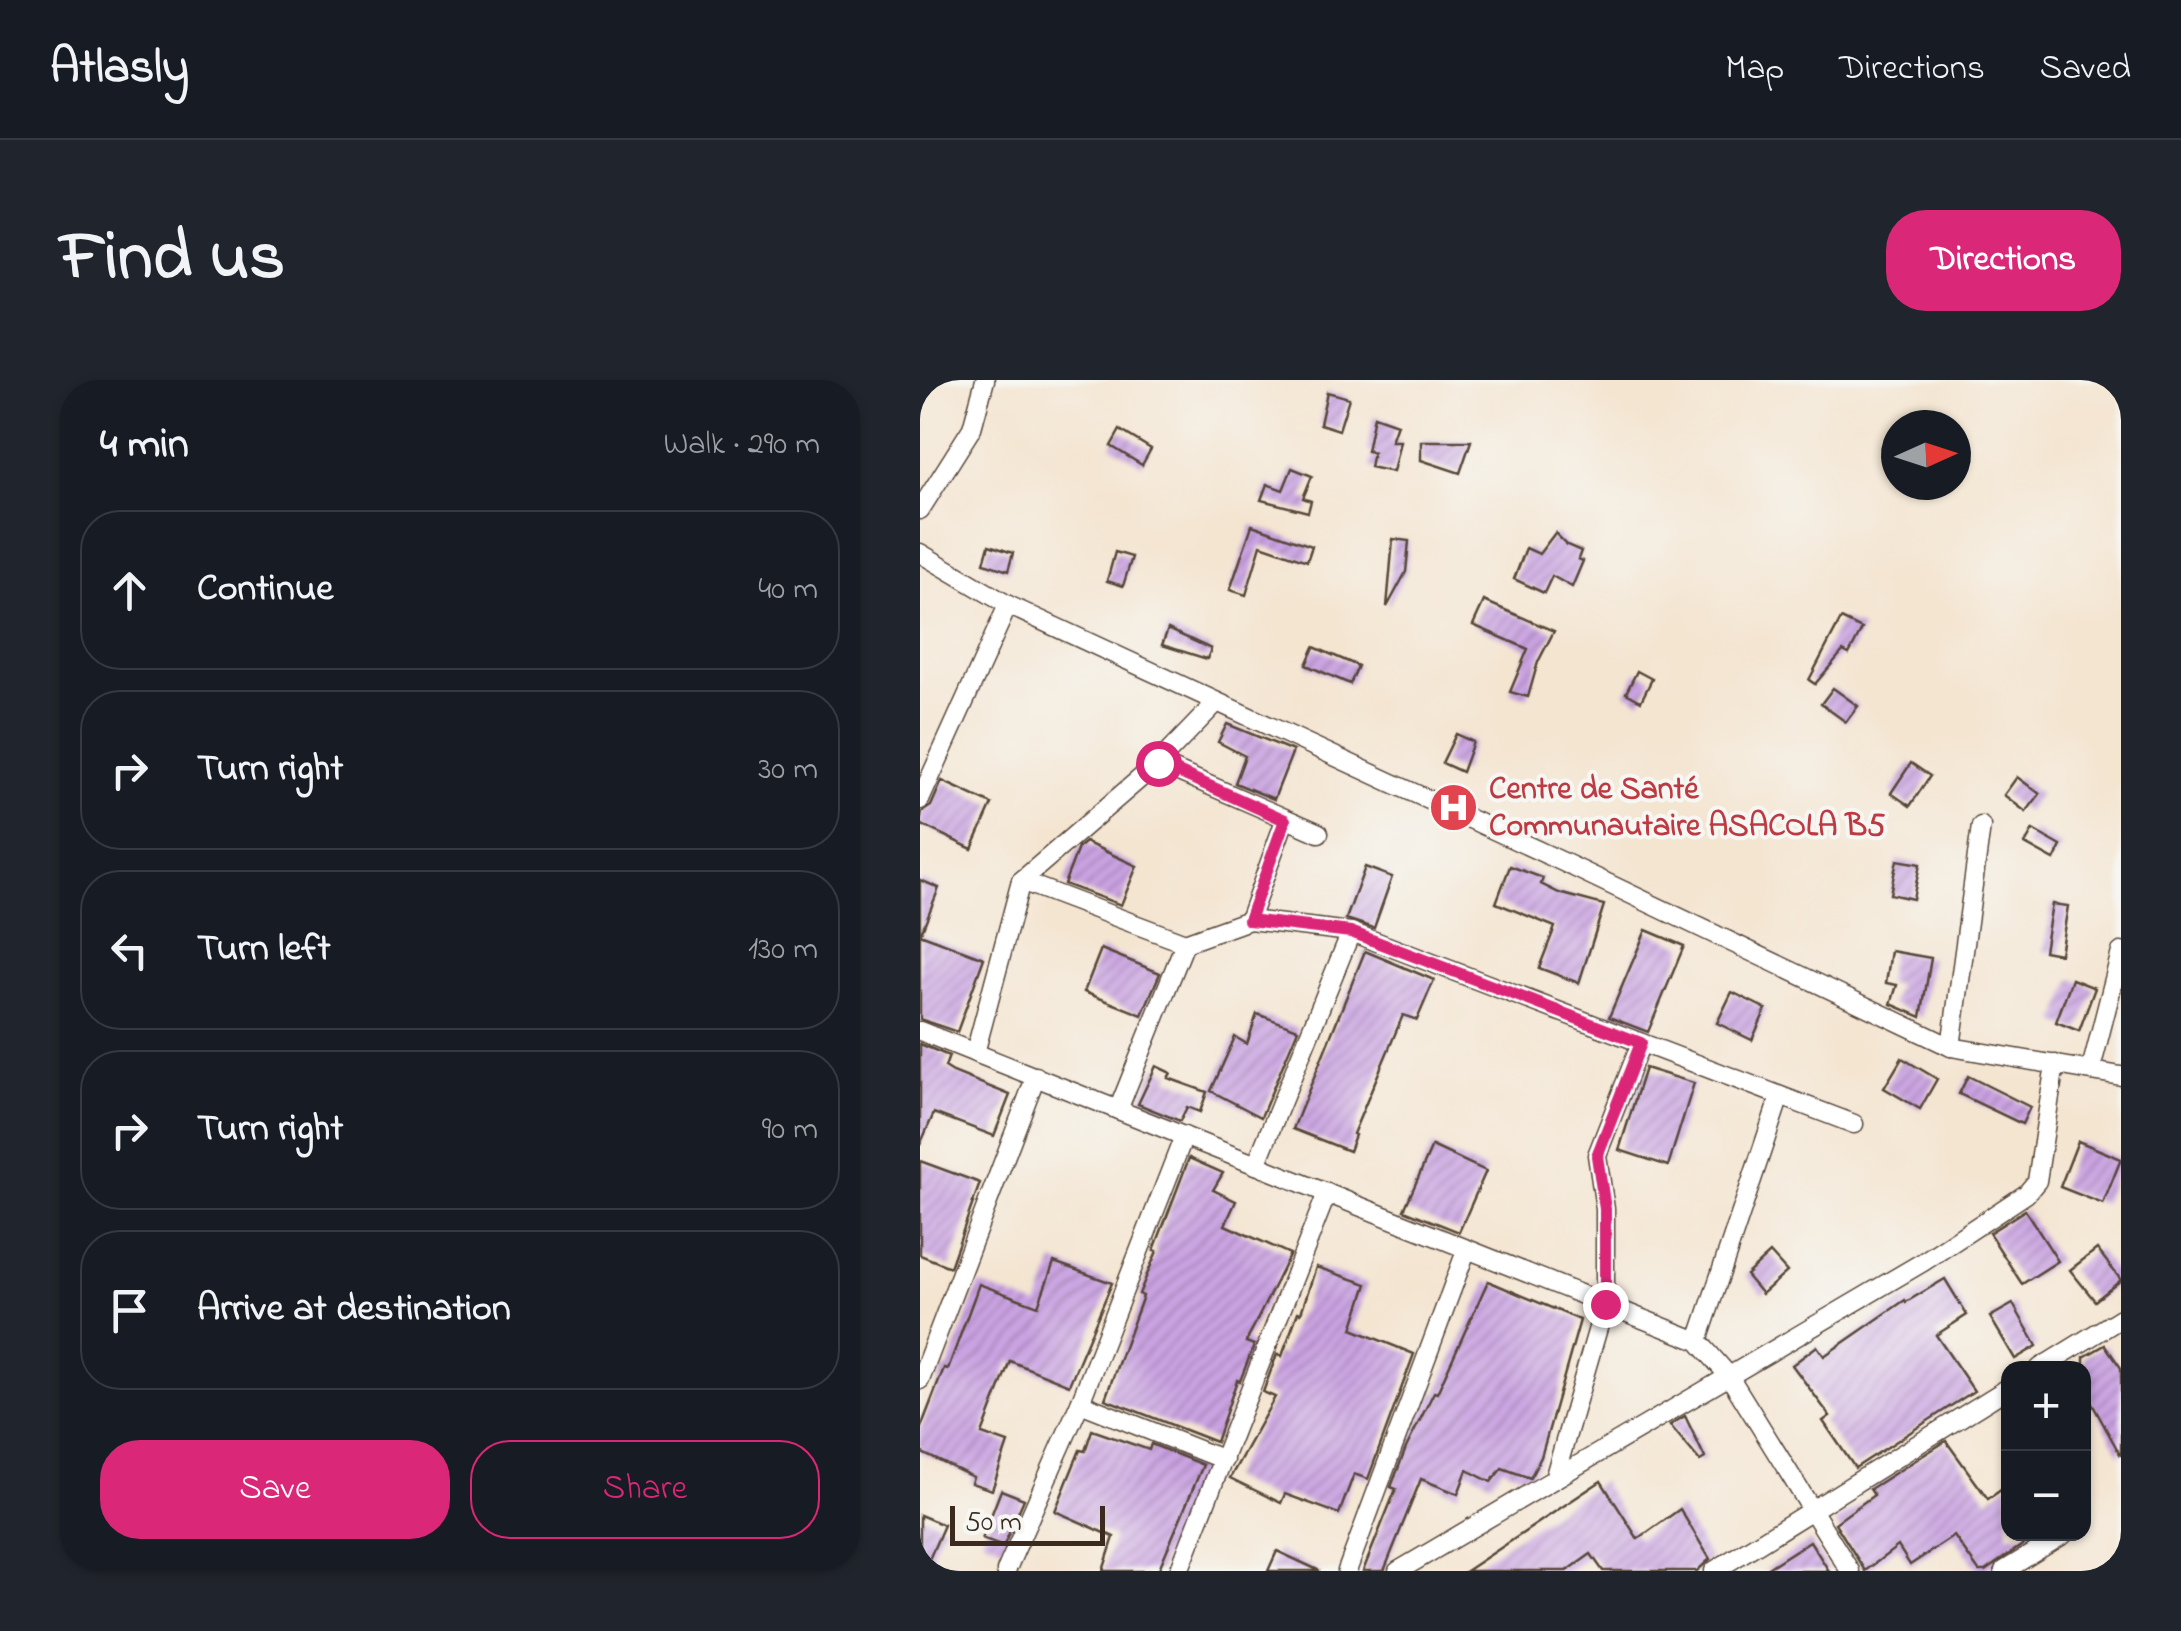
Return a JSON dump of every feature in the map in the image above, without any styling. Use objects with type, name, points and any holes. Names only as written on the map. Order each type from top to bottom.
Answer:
[{"type":"street","points":[[920,510],[972,428],[985,380]]},
{"type":"street","points":[[920,553],[1008,605],[1564,862],[1950,1047],[2121,1076]]},
{"type":"street","points":[[920,800],[1008,605]]},
{"type":"street","points":[[975,1053],[1022,880],[1158,763],[1216,703]]},
{"type":"street","points":[[1158,763],[1319,833]]},
{"type":"street","points":[[1249,920],[1285,820]]},
{"type":"street","points":[[1950,1047],[1981,826]]},
{"type":"street","points":[[1022,880],[1185,943],[1249,920],[1351,932],[1854,1124]]},
{"type":"street","points":[[1256,1165],[1351,932]]},
{"type":"street","points":[[1118,1110],[1185,943]]},
{"type":"street","points":[[2091,1070],[2121,952]]},
{"type":"street","points":[[920,1031],[1698,1341],[1729,1376],[1850,1571]]},
{"type":"street","points":[[1554,1479],[1605,1304],[1605,1209],[1597,1156],[1641,1043]]},
{"type":"street","points":[[1398,1571],[1924,1262],[2026,1194],[2036,1181],[2055,1064]]},
{"type":"street","points":[[920,1380],[1036,1076]]},
{"type":"street","points":[[1698,1341],[1780,1096]]},
{"type":"street","points":[[1006,1571],[1080,1403],[1184,1136]]},
{"type":"street","points":[[1179,1571],[1327,1193]]},
{"type":"street","points":[[1347,1571],[1466,1251]]},
{"type":"street","points":[[2051,1361],[2121,1318]]},
{"type":"street","points":[[1714,1571],[2001,1392]]},
{"type":"street","points":[[1080,1403],[1224,1460]]},
{"type":"street","points":[[2004,1571],[2053,1541]]},
{"type":"building","points":[[1327,392],[1349,398],[1339,430],[1320,424]]},
{"type":"building","points":[[1374,416],[1397,424],[1391,441],[1400,441],[1393,472],[1370,467],[1373,452],[1367,451]]},
{"type":"building","points":[[1120,430],[1151,449],[1142,465],[1111,446]]},
{"type":"building","points":[[1421,441],[1471,441],[1460,473],[1421,460]]},
{"type":"building","points":[[1292,468],[1312,476],[1303,498],[1311,501],[1308,512],[1261,500],[1267,484],[1283,490]]},
{"type":"building","points":[[1252,525],[1312,546],[1307,561],[1261,545],[1246,595],[1230,590]]},
{"type":"building","points":[[1555,533],[1567,545],[1581,551],[1578,559],[1583,561],[1572,587],[1552,576],[1544,593],[1514,579],[1526,548],[1539,554]]},
{"type":"building","points":[[1393,539],[1409,541],[1406,572],[1387,607]]},
{"type":"building","points":[[989,545],[1013,553],[1008,571],[984,563]]},
{"type":"building","points":[[1115,552],[1132,557],[1123,586],[1107,581]]},
{"type":"building","points":[[1484,601],[1554,631],[1538,662],[1528,697],[1510,692],[1528,649],[1473,625]]},
{"type":"building","points":[[1841,619],[1862,629],[1849,654],[1843,651],[1815,684],[1809,680]]},
{"type":"building","points":[[1168,629],[1211,649],[1207,659],[1162,645]]},
{"type":"building","points":[[1314,647],[1358,666],[1350,684],[1306,665]]},
{"type":"building","points":[[1637,671],[1652,679],[1641,701],[1626,693]]},
{"type":"building","points":[[1833,688],[1858,706],[1846,722],[1821,704]]},
{"type":"building","points":[[1227,724],[1293,751],[1274,799],[1235,783],[1245,756],[1218,742]]},
{"type":"building","points":[[1456,734],[1473,742],[1462,772],[1442,763]]},
{"type":"building","points":[[1911,763],[1930,776],[1910,806],[1891,793]]},
{"type":"building","points":[[2017,777],[2040,794],[2026,812],[2004,795]]},
{"type":"building","points":[[942,781],[992,804],[972,849],[920,824],[922,812],[931,806]]},
{"type":"building","points":[[2033,830],[2061,846],[2054,860],[2025,844]]},
{"type":"building","points":[[1085,842],[1137,866],[1121,905],[1064,884],[1078,848]]},
{"type":"building","points":[[1897,860],[1920,864],[1913,899],[1890,894]]},
{"type":"building","points":[[1510,866],[1543,878],[1541,884],[1559,893],[1604,905],[1579,983],[1539,968],[1555,927],[1496,903]]},
{"type":"building","points":[[1365,867],[1392,877],[1374,928],[1346,919]]},
{"type":"building","points":[[920,880],[939,888],[921,933],[920,933]]},
{"type":"building","points":[[2052,904],[2068,906],[2060,954],[2044,951]]},
{"type":"building","points":[[1646,930],[1684,946],[1648,1032],[1609,1017]]},
{"type":"building","points":[[920,934],[984,958],[957,1032],[920,1019]]},
{"type":"building","points":[[1101,949],[1160,973],[1142,1015],[1084,992]]},
{"type":"building","points":[[1365,951],[1434,980],[1417,1020],[1403,1015],[1349,1151],[1293,1129]]},
{"type":"building","points":[[1891,951],[1931,958],[1921,1017],[1891,1004],[1897,985],[1886,983]]},
{"type":"building","points":[[2072,979],[2095,988],[2079,1031],[2056,1022]]},
{"type":"building","points":[[1732,992],[1766,1009],[1752,1040],[1717,1023]]},
{"type":"building","points":[[1257,1014],[1298,1029],[1261,1117],[1211,1091],[1235,1037],[1247,1044]]},
{"type":"building","points":[[920,1044],[949,1056],[945,1067],[953,1072],[1010,1095],[994,1136],[934,1113],[920,1145]]},
{"type":"building","points":[[1902,1058],[1937,1079],[1920,1109],[1884,1088]]},
{"type":"building","points":[[1156,1066],[1171,1073],[1168,1078],[1207,1092],[1200,1112],[1187,1107],[1180,1121],[1138,1104]]},
{"type":"building","points":[[1645,1068],[1694,1083],[1668,1166],[1619,1150]]},
{"type":"building","points":[[1968,1076],[2030,1107],[2022,1124],[1959,1094]]},
{"type":"building","points":[[2078,1141],[2121,1159],[2103,1204],[2060,1187]]},
{"type":"building","points":[[1432,1146],[1486,1171],[1459,1232],[1404,1210]]},
{"type":"building","points":[[1189,1158],[1223,1173],[1213,1190],[1236,1201],[1225,1225],[1290,1254],[1246,1342],[1254,1345],[1240,1381],[1237,1380],[1216,1442],[1105,1399]]},
{"type":"building","points":[[920,1161],[980,1183],[950,1267],[920,1255]]},
{"type":"building","points":[[2025,1210],[2058,1261],[2022,1284],[1989,1233]]},
{"type":"building","points":[[2097,1249],[2121,1280],[2095,1301],[2070,1270]]},
{"type":"building","points":[[1770,1253],[1787,1272],[1762,1294],[1746,1275]]},
{"type":"building","points":[[1054,1262],[1112,1283],[1069,1385],[1010,1361],[982,1434],[1008,1443],[992,1490],[971,1483],[973,1477],[920,1452],[920,1430],[944,1368],[948,1369],[979,1284],[1038,1306]]},
{"type":"building","points":[[1316,1267],[1367,1284],[1352,1329],[1414,1354],[1368,1479],[1354,1474],[1339,1514],[1285,1494],[1281,1503],[1230,1478],[1275,1397],[1263,1392],[1277,1354],[1282,1356],[1298,1312],[1301,1313]]},
{"type":"building","points":[[1945,1279],[1967,1315],[1936,1335],[1974,1391],[1855,1468],[1823,1421],[1830,1416],[1792,1365],[1817,1346],[1824,1356],[1905,1300]]},
{"type":"building","points":[[1488,1281],[1580,1320],[1541,1457],[1530,1478],[1502,1468],[1491,1482],[1467,1470],[1458,1494],[1421,1479],[1384,1571],[1363,1571],[1396,1489],[1391,1487],[1406,1448],[1434,1392],[1437,1393]]},
{"type":"building","points":[[2013,1304],[2037,1346],[2015,1359],[1990,1317]]},
{"type":"building","points":[[2105,1345],[2121,1368],[2121,1456],[2091,1402],[2091,1361],[2084,1361],[2084,1357]]},
{"type":"building","points":[[1685,1416],[1705,1458],[1700,1461],[1670,1425]]},
{"type":"building","points":[[1092,1430],[1149,1450],[1151,1444],[1203,1465],[1158,1571],[1103,1571],[1114,1537],[1055,1511]]},
{"type":"building","points":[[1946,1441],[1988,1499],[2001,1490],[2001,1541],[2028,1541],[1985,1571],[1979,1571],[1954,1536],[1910,1565],[1898,1546],[1865,1571],[1835,1523],[1874,1495],[1870,1489]]},
{"type":"building","points":[[1601,1481],[1638,1539],[1680,1509],[1710,1559],[1697,1571],[1603,1571],[1591,1554],[1567,1571],[1466,1571]]},
{"type":"building","points":[[1001,1490],[1024,1499],[1003,1547],[982,1539]]},
{"type":"building","points":[[920,1515],[944,1525],[924,1571],[920,1571]]},
{"type":"building","points":[[1810,1541],[1829,1571],[1763,1571]]},
{"type":"building","points":[[1277,1551],[1320,1571],[1268,1571]]},
{"type":"place","name":"Centre de Santé Communautaire ASACOLA B5","points":[[1454,808]]},
{"type":"route","points":[[1158,763],[1285,820],[1249,920],[1351,932],[1641,1043],[1597,1156],[1605,1209],[1605,1304]]}]
